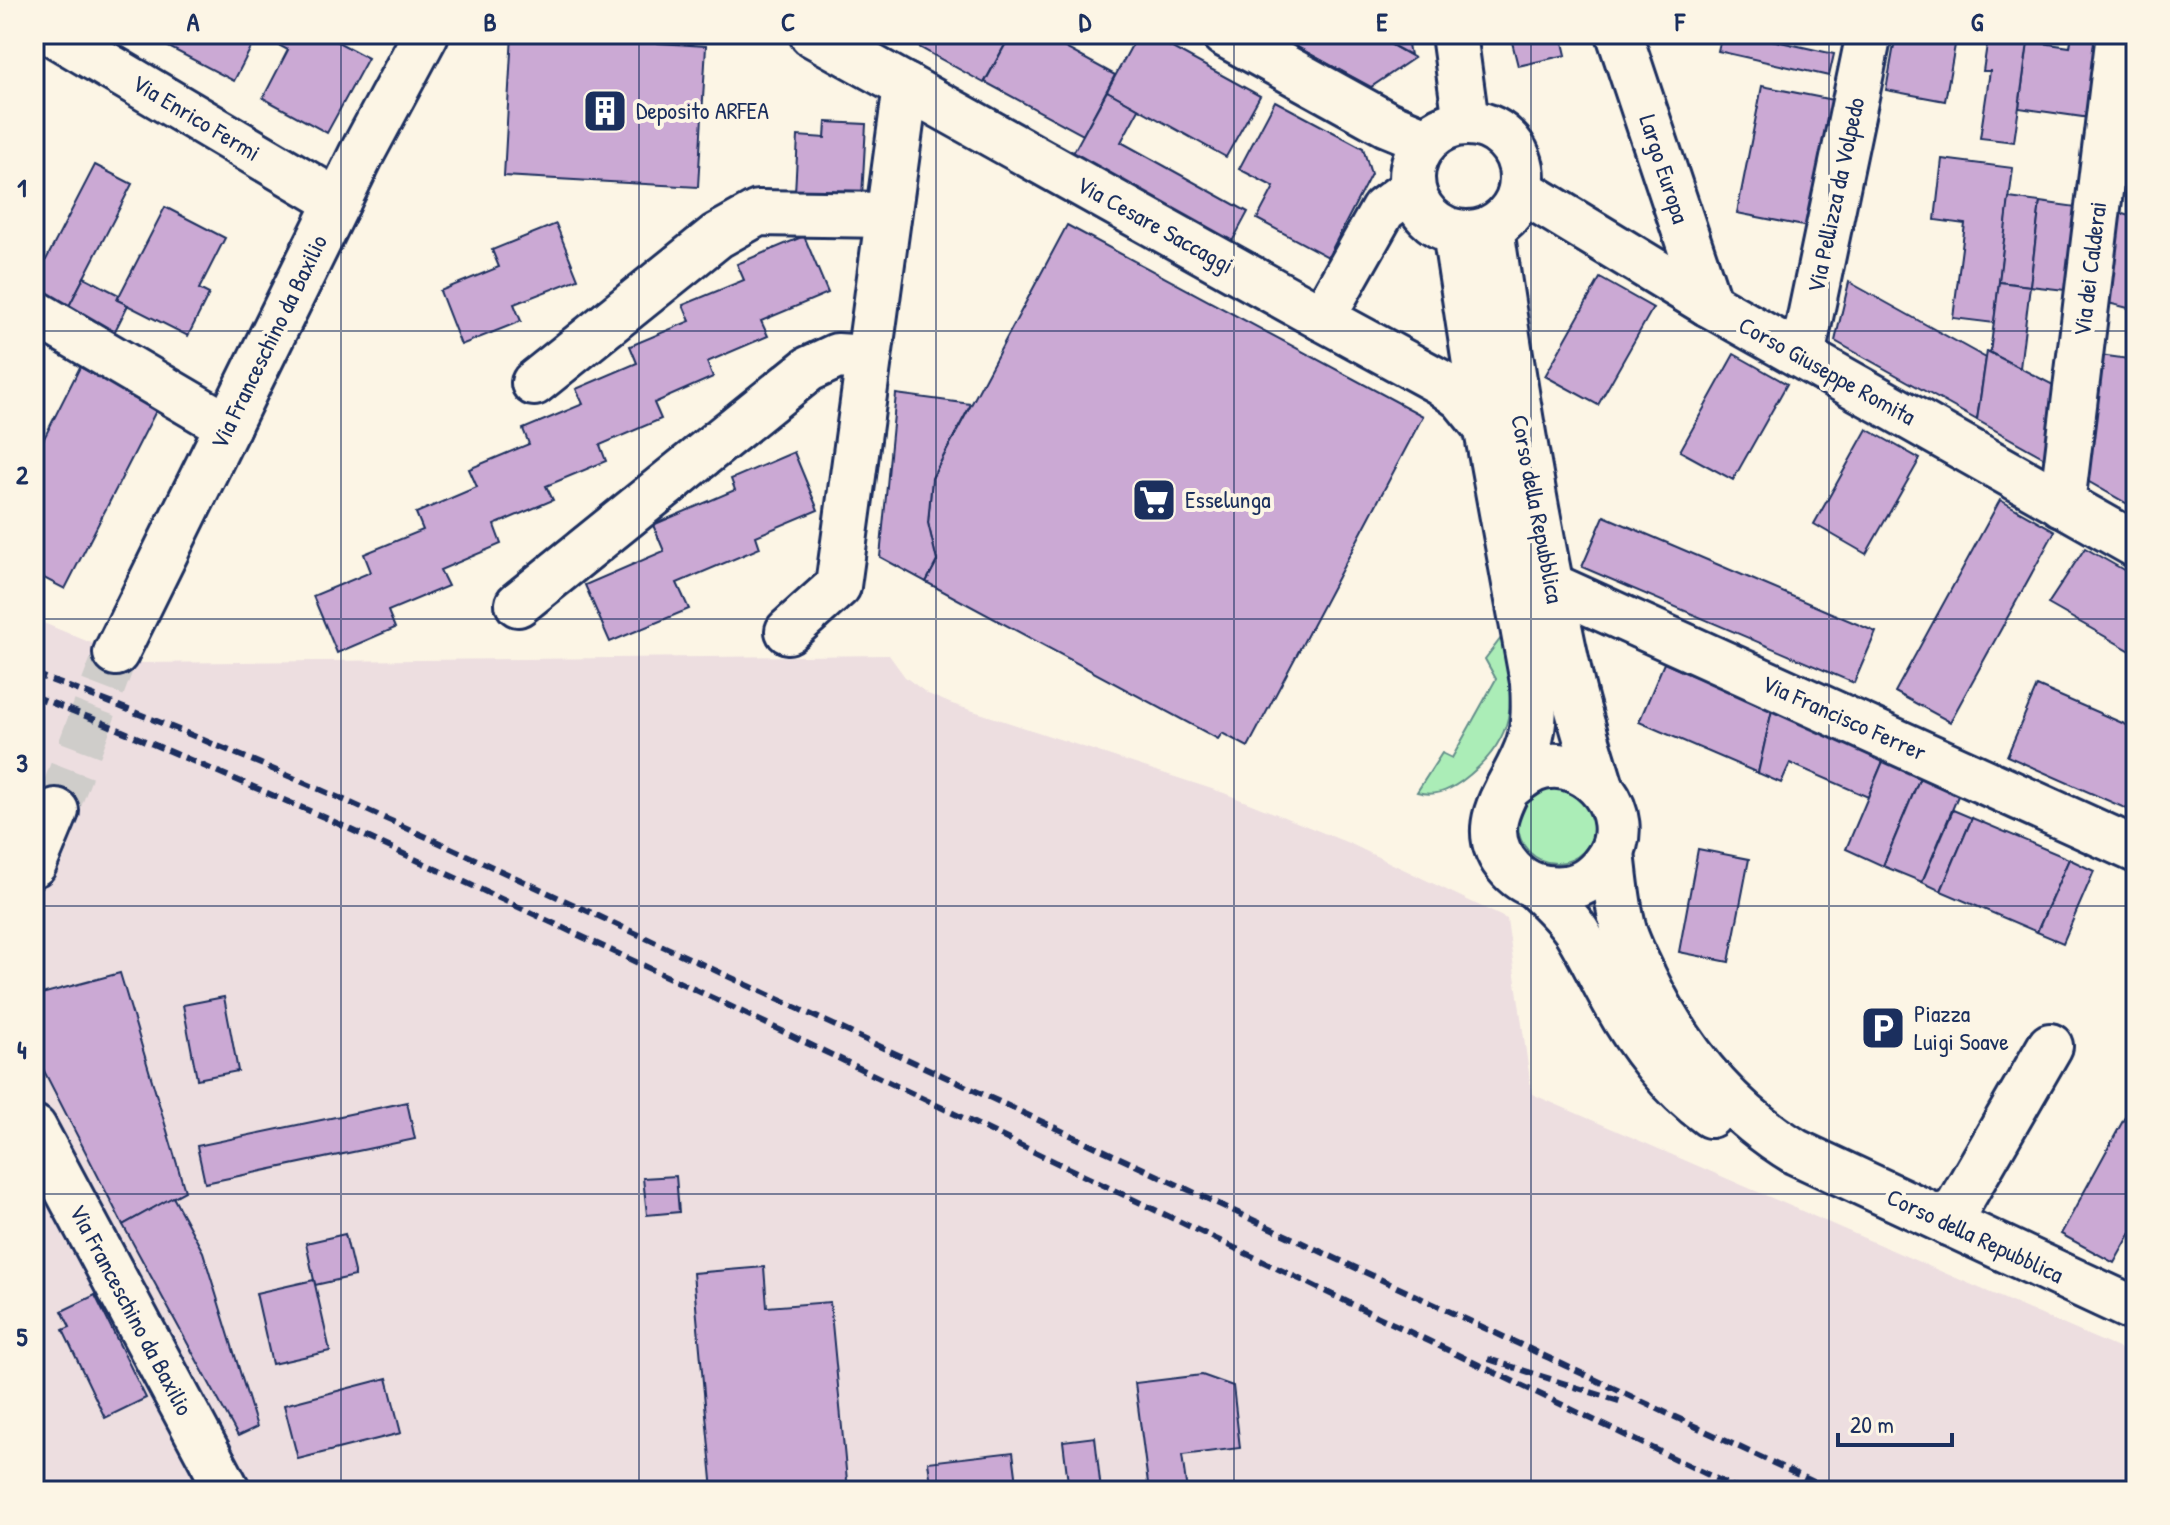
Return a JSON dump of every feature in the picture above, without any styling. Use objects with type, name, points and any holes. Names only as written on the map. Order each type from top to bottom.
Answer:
[{"type":"street","name":"Via Enrico Fermi","points":[[54,34],[338,202]]},
{"type":"street","name":"Via Franceschino da Baxilio","points":[[116,653],[338,202],[426,34]]},
{"type":"street","name":"Via Cesare Saccaggi","points":[[812,34],[1440,382],[1462,398],[1488,430]]},
{"type":"street","points":[[1224,34],[1387,124],[1426,140]]},
{"type":"street","points":[[1454,34],[1466,122]]},
{"type":"street","name":"Largo Europa","points":[[1619,34],[1709,304]]},
{"type":"street","name":"Via Pellizza da Volpedo","points":[[1802,356],[1869,34]]},
{"type":"street","name":"Via dei Calderai","points":[[2062,504],[2119,34]]},
{"type":"street","points":[[788,631],[838,586],[906,86]]},
{"type":"street","points":[[1466,122],[1498,132],[1510,143],[1522,173],[1521,190],[1515,205],[1504,219],[1473,230],[1441,227],[1428,217],[1413,191],[1412,173],[1416,155],[1426,140],[1438,131],[1466,122]]},
{"type":"street","name":"Corso Giuseppe Romita","points":[[1521,190],[1709,304],[2136,545]]},
{"type":"street","points":[[1322,318],[1383,210],[1413,191]]},
{"type":"street","points":[[534,383],[717,236],[749,217],[758,213],[888,215]]},
{"type":"street","name":"Corso della Repubblica","points":[[1473,230],[1488,430],[1533,682],[1530,739],[1507,789]]},
{"type":"street","name":"Corso della Repubblica","points":[[1473,230],[1514,390],[1573,690],[1601,787]]},
{"type":"street","points":[[34,312],[228,426]]},
{"type":"street","points":[[518,604],[809,369],[837,356],[869,358]]},
{"type":"street","name":"Via Francisco Ferrer","points":[[1552,586],[2136,850]]},
{"type":"street","points":[[1543,767],[1564,767],[1584,774],[1601,787],[1616,818],[1616,835],[1612,852],[1603,867],[1589,879],[1572,887],[1536,887],[1517,876],[1503,862],[1495,844],[1497,806],[1507,789],[1523,775],[1543,767]]},
{"type":"street","points":[[34,864],[56,811]]},
{"type":"street","name":"Corso della Repubblica","points":[[1612,852],[1625,934],[1651,991],[1694,1060],[1755,1124],[1814,1161]]},
{"type":"street","name":"Corso della Repubblica","points":[[1536,887],[1568,920],[1617,1006],[1662,1069],[1719,1122],[1814,1161],[2136,1310]]},
{"type":"street","points":[[1948,1223],[2050,1046]]},
{"type":"street","name":"Via Franceschino da Baxilio","points":[[34,1128],[228,1491]]},
{"type":"shaded area","points":[[34,619],[139,663],[889,655],[905,677],[928,694],[952,704],[1224,793],[1351,844],[1507,919],[1532,1094],[2136,1356],[2136,1491],[34,1491]]},
{"type":"green space","points":[[1501,638],[1510,700],[1503,734],[1494,750],[1462,781],[1441,792],[1417,792],[1442,753],[1452,758],[1496,679],[1485,659]]},
{"type":"green space","points":[[1556,787],[1571,790],[1583,798],[1591,810],[1594,825],[1591,840],[1583,852],[1571,860],[1556,863],[1541,860],[1529,852],[1521,840],[1518,825],[1521,810],[1529,798],[1541,790]]},
{"type":"building","points":[[168,34],[258,34],[234,81],[163,44]]},
{"type":"building","points":[[258,34],[323,34],[368,58],[327,133],[263,98],[288,50]]},
{"type":"building","name":"Deposito ARFEA","points":[[512,34],[706,46],[698,187],[504,176]]},
{"type":"building","points":[[891,34],[917,34],[911,45]]},
{"type":"building","points":[[917,34],[1011,34],[984,83],[912,43]]},
{"type":"building","points":[[1011,34],[1040,34],[1115,75],[1083,135],[985,82]]},
{"type":"building","points":[[1138,34],[1147,34],[1260,96],[1226,157],[1107,91]]},
{"type":"building","points":[[1284,34],[1372,34],[1414,58],[1371,87],[1282,39]]},
{"type":"building","points":[[1372,34],[1406,34],[1410,55]]},
{"type":"building","points":[[1510,34],[1561,34],[1566,55],[1518,66]]},
{"type":"building","points":[[1722,34],[1745,34],[1834,54],[1829,76],[1718,51]]},
{"type":"building","points":[[1896,34],[1957,34],[1945,101],[1886,90]]},
{"type":"building","points":[[2072,34],[2109,34],[2097,119],[2019,108],[2028,41],[2070,47]]},
{"type":"building","points":[[2136,34],[2136,170],[2114,161]]},
{"type":"building","points":[[1988,38],[2028,43],[2014,142],[1980,138],[1990,71],[1983,71]]},
{"type":"building","points":[[1762,86],[1833,100],[1809,227],[1737,213]]},
{"type":"building","points":[[1107,91],[1139,109],[1121,142],[1248,212],[1227,251],[1067,164]]},
{"type":"building","points":[[1275,101],[1363,148],[1371,174],[1328,257],[1257,219],[1274,187],[1239,169]]},
{"type":"building","points":[[826,122],[866,124],[862,197],[795,193],[798,136],[825,138]]},
{"type":"building","points":[[1942,159],[2013,168],[1994,323],[1953,318],[1965,224],[1935,220]]},
{"type":"building","points":[[95,165],[132,184],[65,314],[34,299],[34,283]]},
{"type":"building","points":[[2009,198],[2040,202],[2030,286],[1999,282]]},
{"type":"building","points":[[2040,202],[2084,208],[2074,291],[2030,286]]},
{"type":"building","points":[[165,207],[225,238],[199,289],[209,294],[188,336],[117,300]]},
{"type":"building","points":[[2116,212],[2136,218],[2136,310],[2104,302]]},
{"type":"building","points":[[556,224],[578,279],[514,304],[521,321],[461,345],[440,291],[499,267],[492,250]]},
{"type":"building","name":"Esselunga","points":[[1067,225],[1423,416],[1248,747],[1222,733],[1218,739],[926,582],[937,561],[928,523],[932,478]]},
{"type":"building","points":[[804,236],[828,293],[761,321],[768,336],[707,362],[713,377],[654,403],[661,419],[600,445],[606,461],[546,486],[553,500],[494,525],[501,544],[440,570],[448,586],[388,611],[395,628],[337,653],[313,596],[371,572],[364,554],[423,530],[416,513],[477,487],[469,469],[529,444],[523,429],[583,404],[576,389],[637,363],[630,346],[690,321],[683,305],[744,280],[737,264]]},
{"type":"building","points":[[84,277],[119,295],[117,300],[128,305],[113,335],[67,310]]},
{"type":"building","points":[[1600,278],[1653,308],[1598,405],[1545,376]]},
{"type":"building","points":[[1849,282],[1986,358],[1977,420],[1835,341]]},
{"type":"building","points":[[1999,282],[2030,286],[2020,368],[1990,353]]},
{"type":"building","points":[[1987,351],[2061,389],[2050,461],[1977,420]]},
{"type":"building","points":[[1734,354],[1787,384],[1733,480],[1680,451]]},
{"type":"building","points":[[2093,354],[2136,360],[2136,423],[2133,423],[2129,460],[2136,462],[2136,500],[2133,507],[2077,475]]},
{"type":"building","points":[[80,367],[158,407],[65,589],[34,573],[34,458]]},
{"type":"building","points":[[896,394],[971,404],[932,478],[928,523],[937,561],[926,582],[880,557]]},
{"type":"building","points":[[1867,429],[1920,459],[1866,554],[1814,524]]},
{"type":"building","points":[[794,452],[818,510],[756,536],[760,548],[677,583],[689,609],[610,642],[585,585],[664,551],[653,525],[735,490],[731,479]]},
{"type":"building","points":[[2000,500],[2055,531],[1950,722],[1895,692]]},
{"type":"building","points":[[1604,516],[1876,632],[1854,683],[1582,567]]},
{"type":"building","points":[[2085,548],[2136,577],[2136,654],[2048,604]]},
{"type":"building","points":[[1664,663],[1772,710],[1758,773],[1639,722]]},
{"type":"building","points":[[2037,686],[2136,729],[2136,813],[2007,756]]},
{"type":"building","points":[[1772,710],[1884,759],[1868,797],[1790,763],[1781,783],[1758,773]]},
{"type":"building","points":[[1884,759],[1921,775],[1883,866],[1846,849]]},
{"type":"building","points":[[1921,775],[1960,791],[1922,882],[1883,866]]},
{"type":"building","points":[[1953,810],[1972,818],[1941,891],[1922,882]]},
{"type":"building","points":[[1972,818],[2069,859],[2037,932],[1941,891]]},
{"type":"building","points":[[1698,849],[1749,859],[1729,962],[1679,952]]},
{"type":"building","points":[[2069,859],[2094,871],[2063,943],[2037,932]]},
{"type":"building","points":[[120,973],[185,1191],[123,1225],[43,1069],[34,1009],[34,996]]},
{"type":"building","points":[[224,997],[238,1071],[197,1079],[183,1005]]},
{"type":"building","points":[[2136,1097],[2136,1224],[2114,1263],[2061,1234]]},
{"type":"building","points":[[407,1102],[415,1139],[205,1183],[197,1146]]},
{"type":"building","points":[[676,1176],[679,1212],[647,1215],[643,1178]]},
{"type":"building","points":[[173,1197],[203,1252],[257,1427],[238,1436],[123,1225]]},
{"type":"building","points":[[345,1234],[355,1276],[315,1285],[306,1243]]},
{"type":"building","points":[[764,1267],[767,1307],[830,1302],[848,1491],[713,1491],[693,1273]]},
{"type":"building","points":[[314,1280],[330,1351],[272,1364],[256,1293]]},
{"type":"building","points":[[95,1295],[146,1398],[105,1418],[63,1330],[70,1327],[62,1311]]},
{"type":"building","points":[[1202,1375],[1233,1386],[1240,1448],[1182,1455],[1187,1491],[1149,1491],[1135,1383]]},
{"type":"building","points":[[387,1378],[401,1433],[298,1459],[284,1405]]},
{"type":"building","points":[[1095,1437],[1101,1491],[1069,1491],[1063,1441]]},
{"type":"building","points":[[1013,1452],[1018,1491],[932,1491],[928,1462]]},
{"type":"tunnel","points":[[56,811],[116,653]]},
{"type":"railway","points":[[34,674],[221,747],[406,828],[1833,1491]]},
{"type":"railway","points":[[34,696],[326,818],[525,910],[1742,1491]]},
{"type":"railway","points":[[1488,1359],[1625,1403]]},
{"type":"place","name":"Deposito ARFEA","points":[[605,111]]},
{"type":"place","name":"Esselunga","points":[[1154,500]]},
{"type":"place","name":"Piazza Luigi Soave","points":[[1883,1028]]}]
